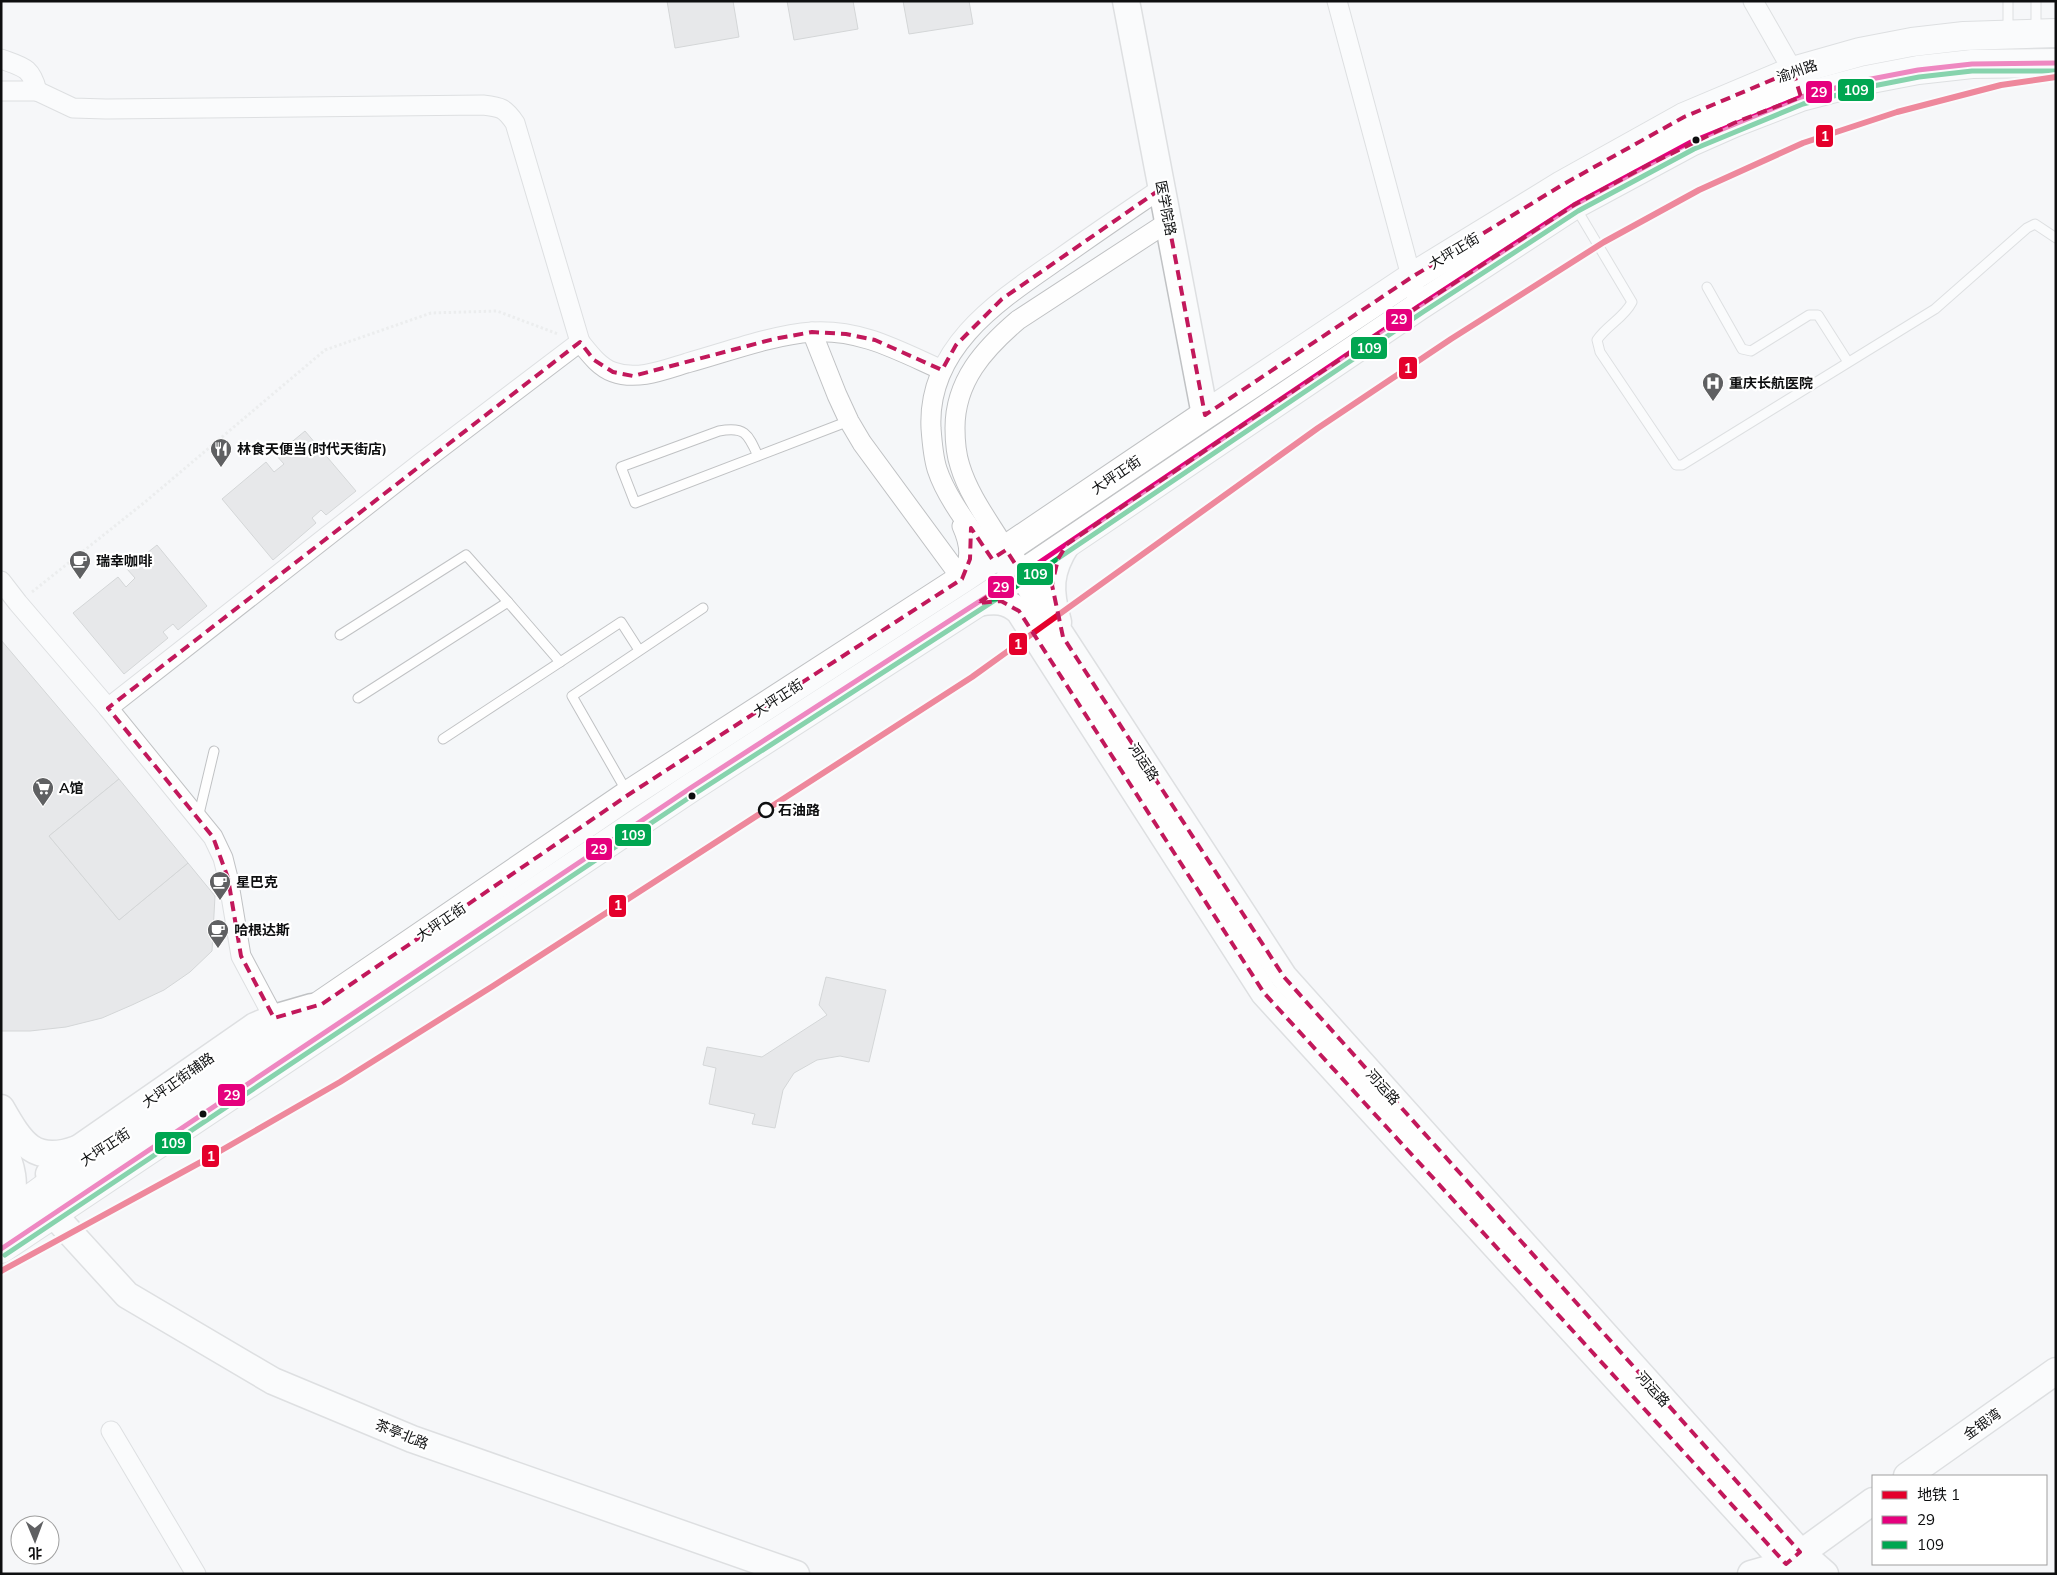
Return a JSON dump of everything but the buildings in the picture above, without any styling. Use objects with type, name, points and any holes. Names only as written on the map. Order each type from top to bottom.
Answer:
[{"type":"main road","name":"医学院路","points":[[1126,1],[1205,414]]},
{"type":"main road","name":"渝州路","points":[[1568,196],[1684,117],[1793,71],[1860,52],[1912,42],[1964,36],[2046,33]]},
{"type":"main road","name":"渝州路","points":[[1568,196],[1734,122],[1801,97],[1866,80],[1918,70],[1972,64],[2056,63]]},
{"type":"main road","name":"大坪正街","points":[[6,1208],[61,1176],[322,1004],[628,795],[999,555],[1205,414],[1412,277],[1568,196]]},
{"type":"main road","name":"大坪正街","points":[[1,1249],[684,792],[1067,544],[1419,306],[1568,196]]},
{"type":"main road","points":[[1063,637],[1052,600],[1052,585],[1058,559],[1067,544]]},
{"type":"main road","name":"河运路","points":[[999,555],[1022,574],[1284,978],[1794,1563]]},
{"type":"main road","name":"河运路","points":[[978,603],[1001,601],[1011,604],[1019,610],[1264,993],[1794,1563],[1825,1574]]},
{"type":"main road","name":"大坪正街辅路","points":[[6,1208],[78,1149],[255,1026],[274,1018],[322,1004]]},
{"type":"main road","points":[[1,1108],[22,1139],[40,1154],[61,1155],[78,1149]]},
{"type":"main road","points":[[1,1142],[11,1164],[6,1208]]},
{"type":"main road","name":"茶亭北路","points":[[53,1214],[127,1295],[272,1381],[412,1439],[796,1574]]},
{"type":"main road","name":"金银湾","points":[[1908,1475],[2056,1371]]},
{"type":"main road","points":[[1751,1574],[1794,1563],[1872,1501]]},
{"type":"street","points":[[1338,1],[1419,306]]},
{"type":"street","points":[[1753,1],[1793,71],[1801,97]]},
{"type":"street","points":[[1,59],[27,69],[34,78],[38,91]]},
{"type":"street","points":[[1,91],[38,91],[73,108],[106,109],[497,106],[507,112],[514,123],[580,342],[594,360],[613,372],[633,376],[654,373],[774,339],[812,332],[846,334],[875,340],[942,370]]},
{"type":"street","points":[[962,579],[970,559],[969,541],[937,469],[932,444],[930,417],[934,390],[942,370],[956,345],[1002,299],[1162,188]]},
{"type":"street","points":[[999,555],[959,465],[955,441],[955,419],[958,399],[967,376],[979,357],[1018,320],[1168,222]]},
{"type":"street","points":[[812,332],[849,421],[862,443],[962,579]]},
{"type":"street","points":[[108,708],[422,462],[580,342]]},
{"type":"street","points":[[947,491],[999,555]]},
{"type":"street","points":[[1,581],[213,837],[228,878],[241,956],[274,1018]]},
{"type":"street","points":[[1,1163],[6,1208]]},
{"type":"street","points":[[111,1430],[196,1574]]},
{"type":"lane","points":[[2008,1],[2008,34]]},
{"type":"lane","points":[[2036,1],[2046,33]]},
{"type":"lane","points":[[1568,196],[1632,302],[1628,310],[1604,329],[1597,340],[1600,352],[1676,465],[1682,465],[1935,308],[2027,228],[2035,224],[2056,238]]},
{"type":"lane","points":[[1707,287],[1742,348],[1751,351],[1809,315],[1818,315],[1848,362]]},
{"type":"lane","points":[[758,456],[749,436],[742,430],[732,428],[621,467],[635,502],[758,456],[849,421]]},
{"type":"lane","points":[[340,635],[466,555],[560,662]]},
{"type":"lane","points":[[358,698],[508,602]]},
{"type":"lane","points":[[628,795],[572,696],[703,608]]},
{"type":"lane","points":[[443,740],[621,622],[639,650]]},
{"type":"lane","points":[[198,818],[214,751]]},
{"type":"path","points":[[18,603],[145,502],[325,350],[430,313],[478,311],[497,311],[580,342]]},
{"type":"highlighted area","points":[[1793,71],[1801,97],[1734,123],[1648,165],[1574,205],[1419,306],[1067,544],[1058,559],[1052,585],[1063,637],[1284,977],[1800,1552],[1786,1564],[1264,993],[1019,611],[1001,601],[978,603],[1022,574],[1006,550],[992,559],[971,528],[970,559],[962,579],[628,795],[322,1004],[274,1018],[241,956],[228,878],[213,837],[108,708],[580,342],[594,360],[613,372],[633,376],[774,339],[812,332],[846,334],[875,340],[942,370],[956,345],[1002,299],[1162,188],[1205,415],[1412,277],[1562,185],[1684,117]]},
{"type":"metro line","name":"1","points":[[1,1271],[201,1162],[340,1082],[493,986],[972,677],[1318,428],[1451,339],[1604,242],[1699,190],[1803,143],[1897,112],[2001,85],[2056,77]]},
{"type":"transit line","name":"29","points":[[1,1249],[692,787],[1022,574],[1419,306],[1574,205],[1691,142],[1801,97],[1866,80],[1918,70],[1972,64],[2056,63]]},
{"type":"transit line","name":"109","points":[[5,1255],[696,793],[1026,580],[1423,312],[1578,211],[1694,149],[1803,104],[1868,87],[1919,77],[1972,71],[2056,71]]},
{"type":"place","name":"重庆长航医院","points":[[1713,402]]},
{"type":"place","name":"林食天便当(时代天街店)","points":[[221,468]]},
{"type":"place","name":"瑞幸咖啡","points":[[80,580]]},
{"type":"place","name":"A馆","points":[[43,807]]},
{"type":"place","name":"石油路","points":[[766,810]]},
{"type":"place","name":"星巴克","points":[[220,901]]},
{"type":"place","name":"哈根达斯","points":[[218,949]]}]
